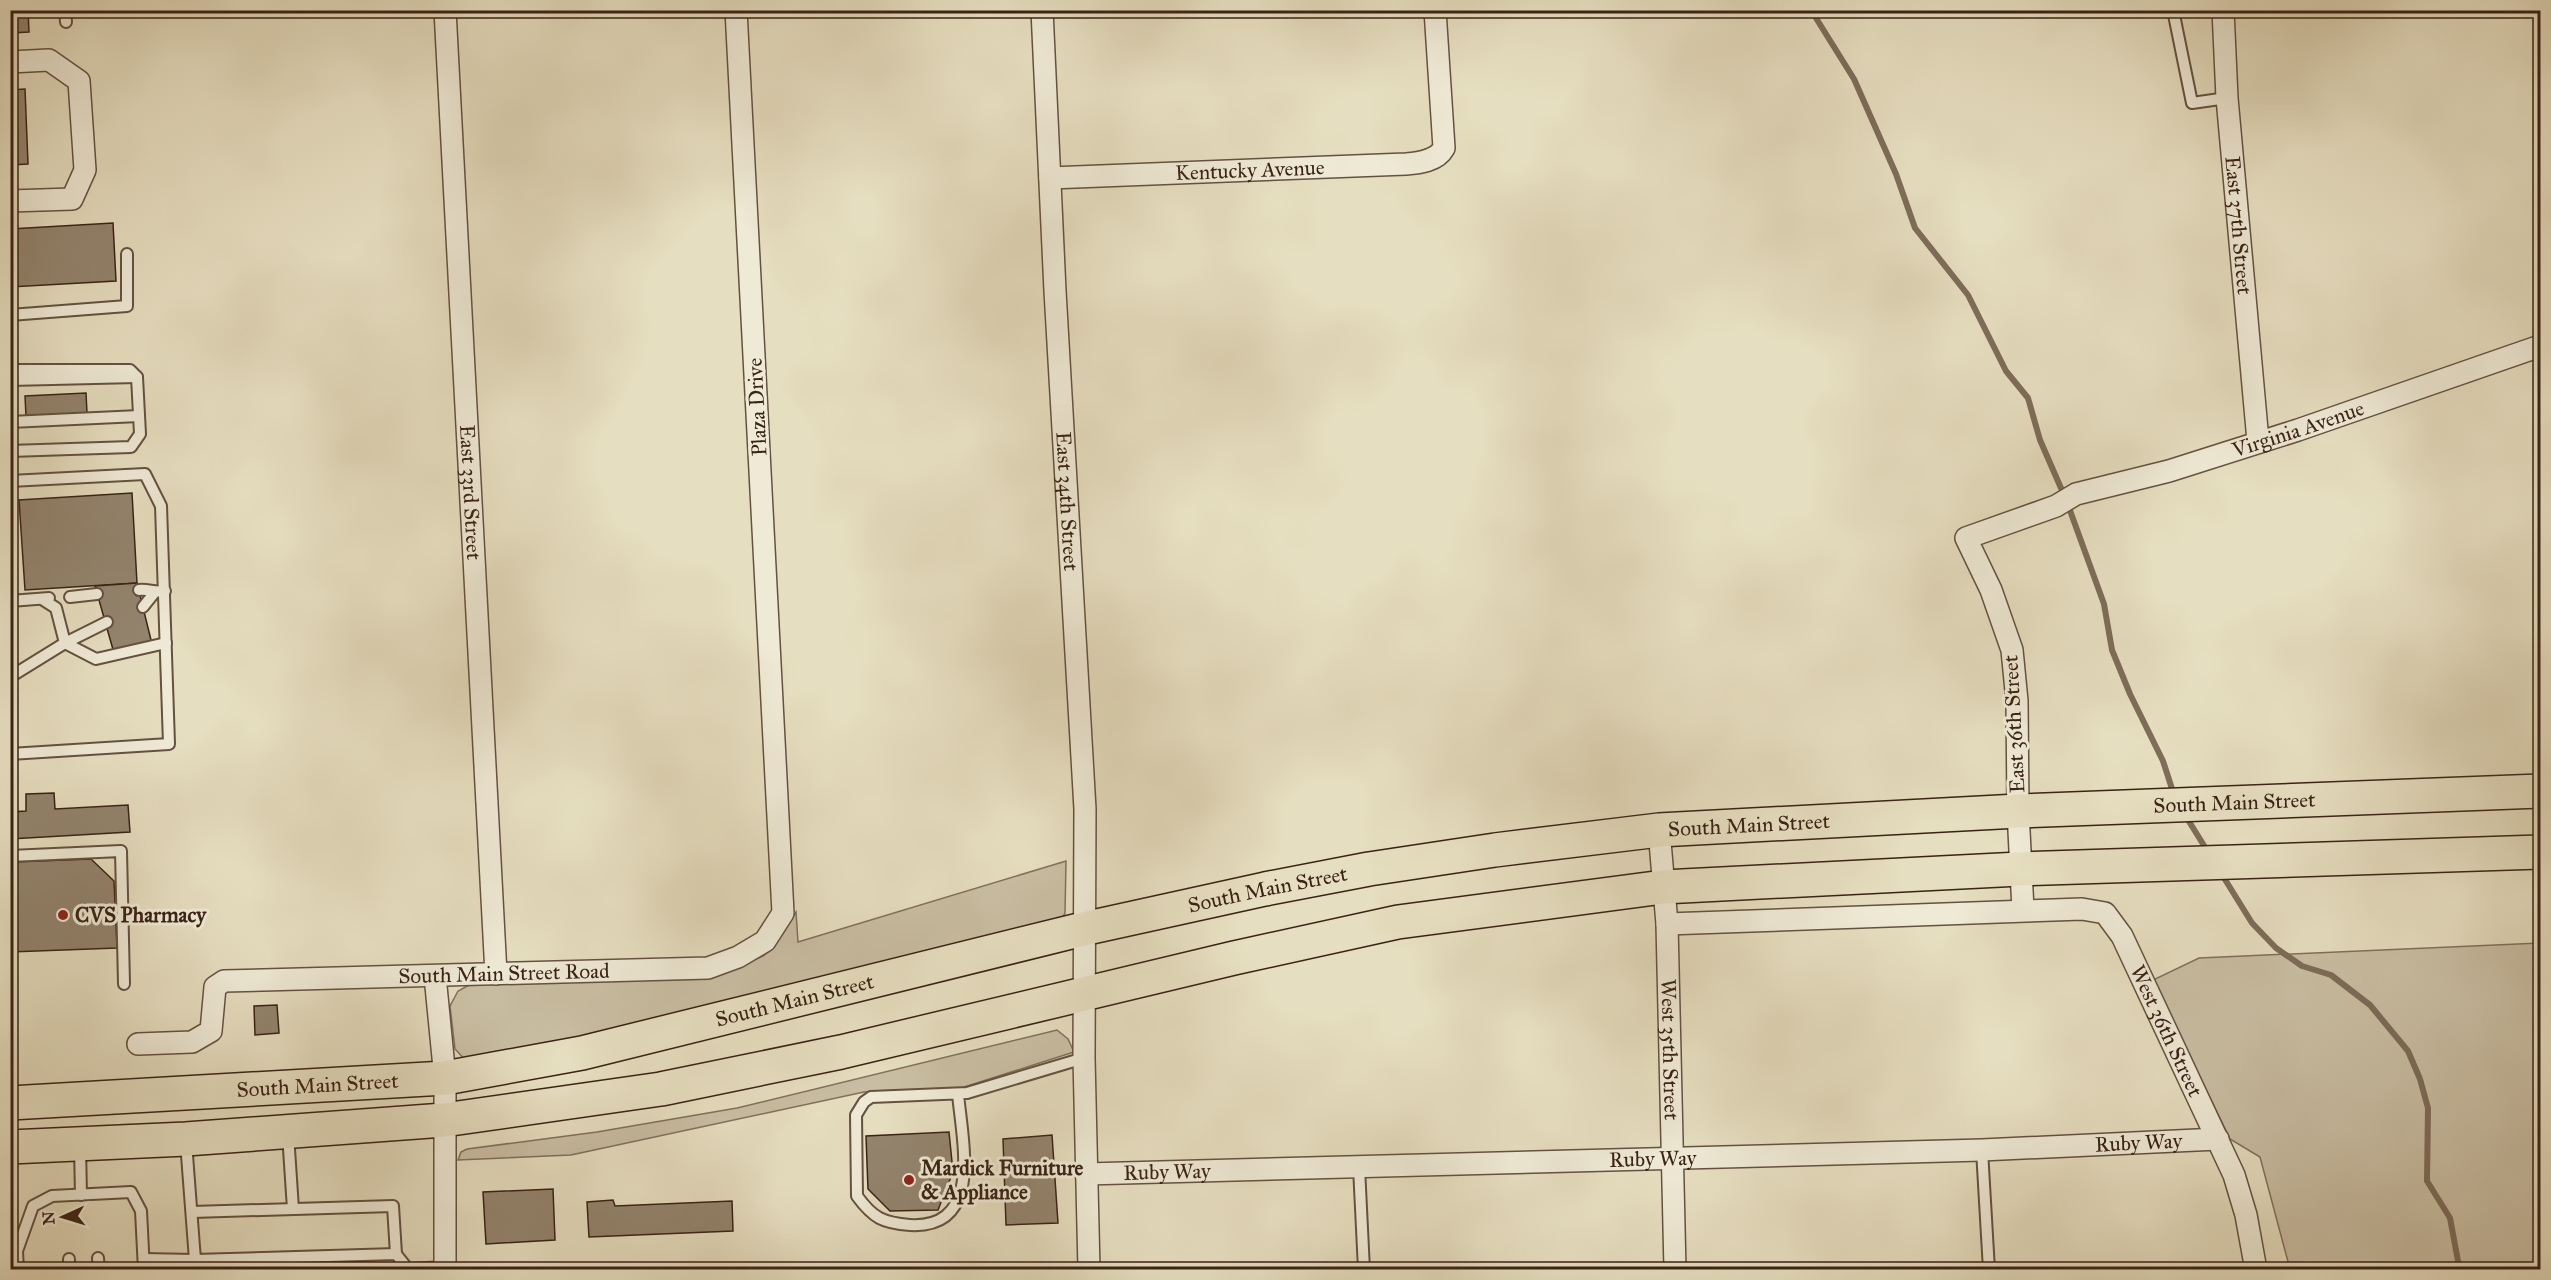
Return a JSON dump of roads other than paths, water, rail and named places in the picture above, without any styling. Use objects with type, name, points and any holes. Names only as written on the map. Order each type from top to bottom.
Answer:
[{"type":"main road","name":"South Main Street","points":[[10,1103],[445,1078],[582,1053],[1083,929],[1369,869],[1495,850],[1659,830],[2018,811],[2541,791]]},
{"type":"main road","name":"South Main Street","points":[[10,1147],[186,1139],[444,1120],[661,1089],[841,1052],[1084,993],[1398,922],[1663,887],[2020,869],[2541,852]]},
{"type":"street","name":"East 33rd Street","points":[[445,10],[496,974]]},
{"type":"street","name":"Plaza Drive","points":[[736,10],[778,804]]},
{"type":"street","name":"East 34th Street","points":[[1042,10],[1085,809],[1084,1058],[1089,1269]]},
{"type":"street","name":"Kentucky Avenue","points":[[1050,178],[1414,163],[1437,157],[1444,148],[1435,10]]},
{"type":"street","name":"East 37th Street","points":[[2223,10],[2227,98],[2258,441]]},
{"type":"street","points":[[10,62],[49,60],[79,81],[85,170],[72,199],[10,201]]},
{"type":"street","name":"Virginia Avenue","points":[[2056,506],[2076,494],[2169,471],[2298,430],[2541,346]]},
{"type":"street","name":"East 36th Street","points":[[2020,869],[2017,702],[2012,650],[1991,590],[1966,538],[2056,506]]},
{"type":"street","name":"South Main Street Road","points":[[138,1044],[192,1042],[212,1031],[215,987],[224,981],[708,968],[738,957],[765,941],[783,913],[778,804]]},
{"type":"street","name":"West 35th Street","points":[[1659,830],[1667,924],[1675,1269]]},
{"type":"street","points":[[1667,924],[2023,910],[2020,869]]},
{"type":"street","name":"West 36th Street","points":[[2023,910],[2082,909],[2105,913],[2122,936],[2234,1175],[2246,1215],[2256,1269]]},
{"type":"street","points":[[435,976],[445,1078],[445,1268]]},
{"type":"street","name":"Ruby Way","points":[[1086,1174],[1982,1150],[2218,1139]]},
{"type":"lane","points":[[66,10],[66,22]]},
{"type":"lane","points":[[2173,10],[2192,103],[2227,98]]},
{"type":"lane","points":[[10,315],[127,306],[127,254]]},
{"type":"lane","points":[[10,370],[130,370],[137,377],[140,434],[131,447],[10,451]]},
{"type":"lane","points":[[10,380],[137,377]]},
{"type":"lane","points":[[10,422],[139,416]]},
{"type":"lane","points":[[10,481],[145,474],[161,506],[160,592],[166,643],[169,744],[10,754]]},
{"type":"lane","points":[[139,590],[149,589],[160,592]]},
{"type":"lane","points":[[143,607],[160,592]]},
{"type":"lane","points":[[70,597],[97,594]]},
{"type":"lane","points":[[10,601],[54,598]]},
{"type":"lane","points":[[42,599],[56,608],[65,643],[96,659],[166,643]]},
{"type":"lane","points":[[10,677],[65,643],[106,622]]},
{"type":"lane","points":[[10,856],[121,851],[124,984]]},
{"type":"lane","points":[[958,1094],[964,1168],[962,1190],[948,1216],[932,1224],[913,1225],[879,1219],[857,1196],[856,1115],[864,1102],[871,1097],[958,1094],[1084,1058]]},
{"type":"lane","points":[[288,1131],[293,1209]]},
{"type":"lane","points":[[186,1139],[195,1260]]},
{"type":"lane","points":[[80,1144],[81,1195]]},
{"type":"lane","points":[[1982,1150],[1989,1269]]},
{"type":"lane","points":[[1359,1167],[1364,1269]]},
{"type":"lane","points":[[18,1269],[17,1251],[33,1206],[52,1196],[64,1201],[81,1195],[131,1192],[141,1211],[144,1264],[195,1260],[396,1254]]},
{"type":"lane","points":[[94,1194],[94,1207]]},
{"type":"lane","points":[[192,1212],[393,1206],[396,1254],[408,1269],[445,1268]]},
{"type":"waterway","points":[[1811,10],[1854,79],[1896,174],[1915,228],[1968,295],[2006,371],[2028,398],[2040,440],[2064,495]]},
{"type":"waterway","points":[[2068,505],[2104,604],[2112,650],[2130,694],[2163,761],[2174,795]]},
{"type":"waterway","points":[[2185,815],[2208,852]]},
{"type":"waterway","points":[[2221,873],[2252,923],[2276,948],[2302,966],[2331,975],[2370,1005],[2408,1051],[2420,1079],[2428,1108],[2427,1181],[2450,1218],[2458,1261],[2463,1270]]},
{"type":"place","name":"CVS Pharmacy","points":[[63,915]]},
{"type":"place","name":"Mardick Furniture & Appliance","points":[[909,1180]]}]
